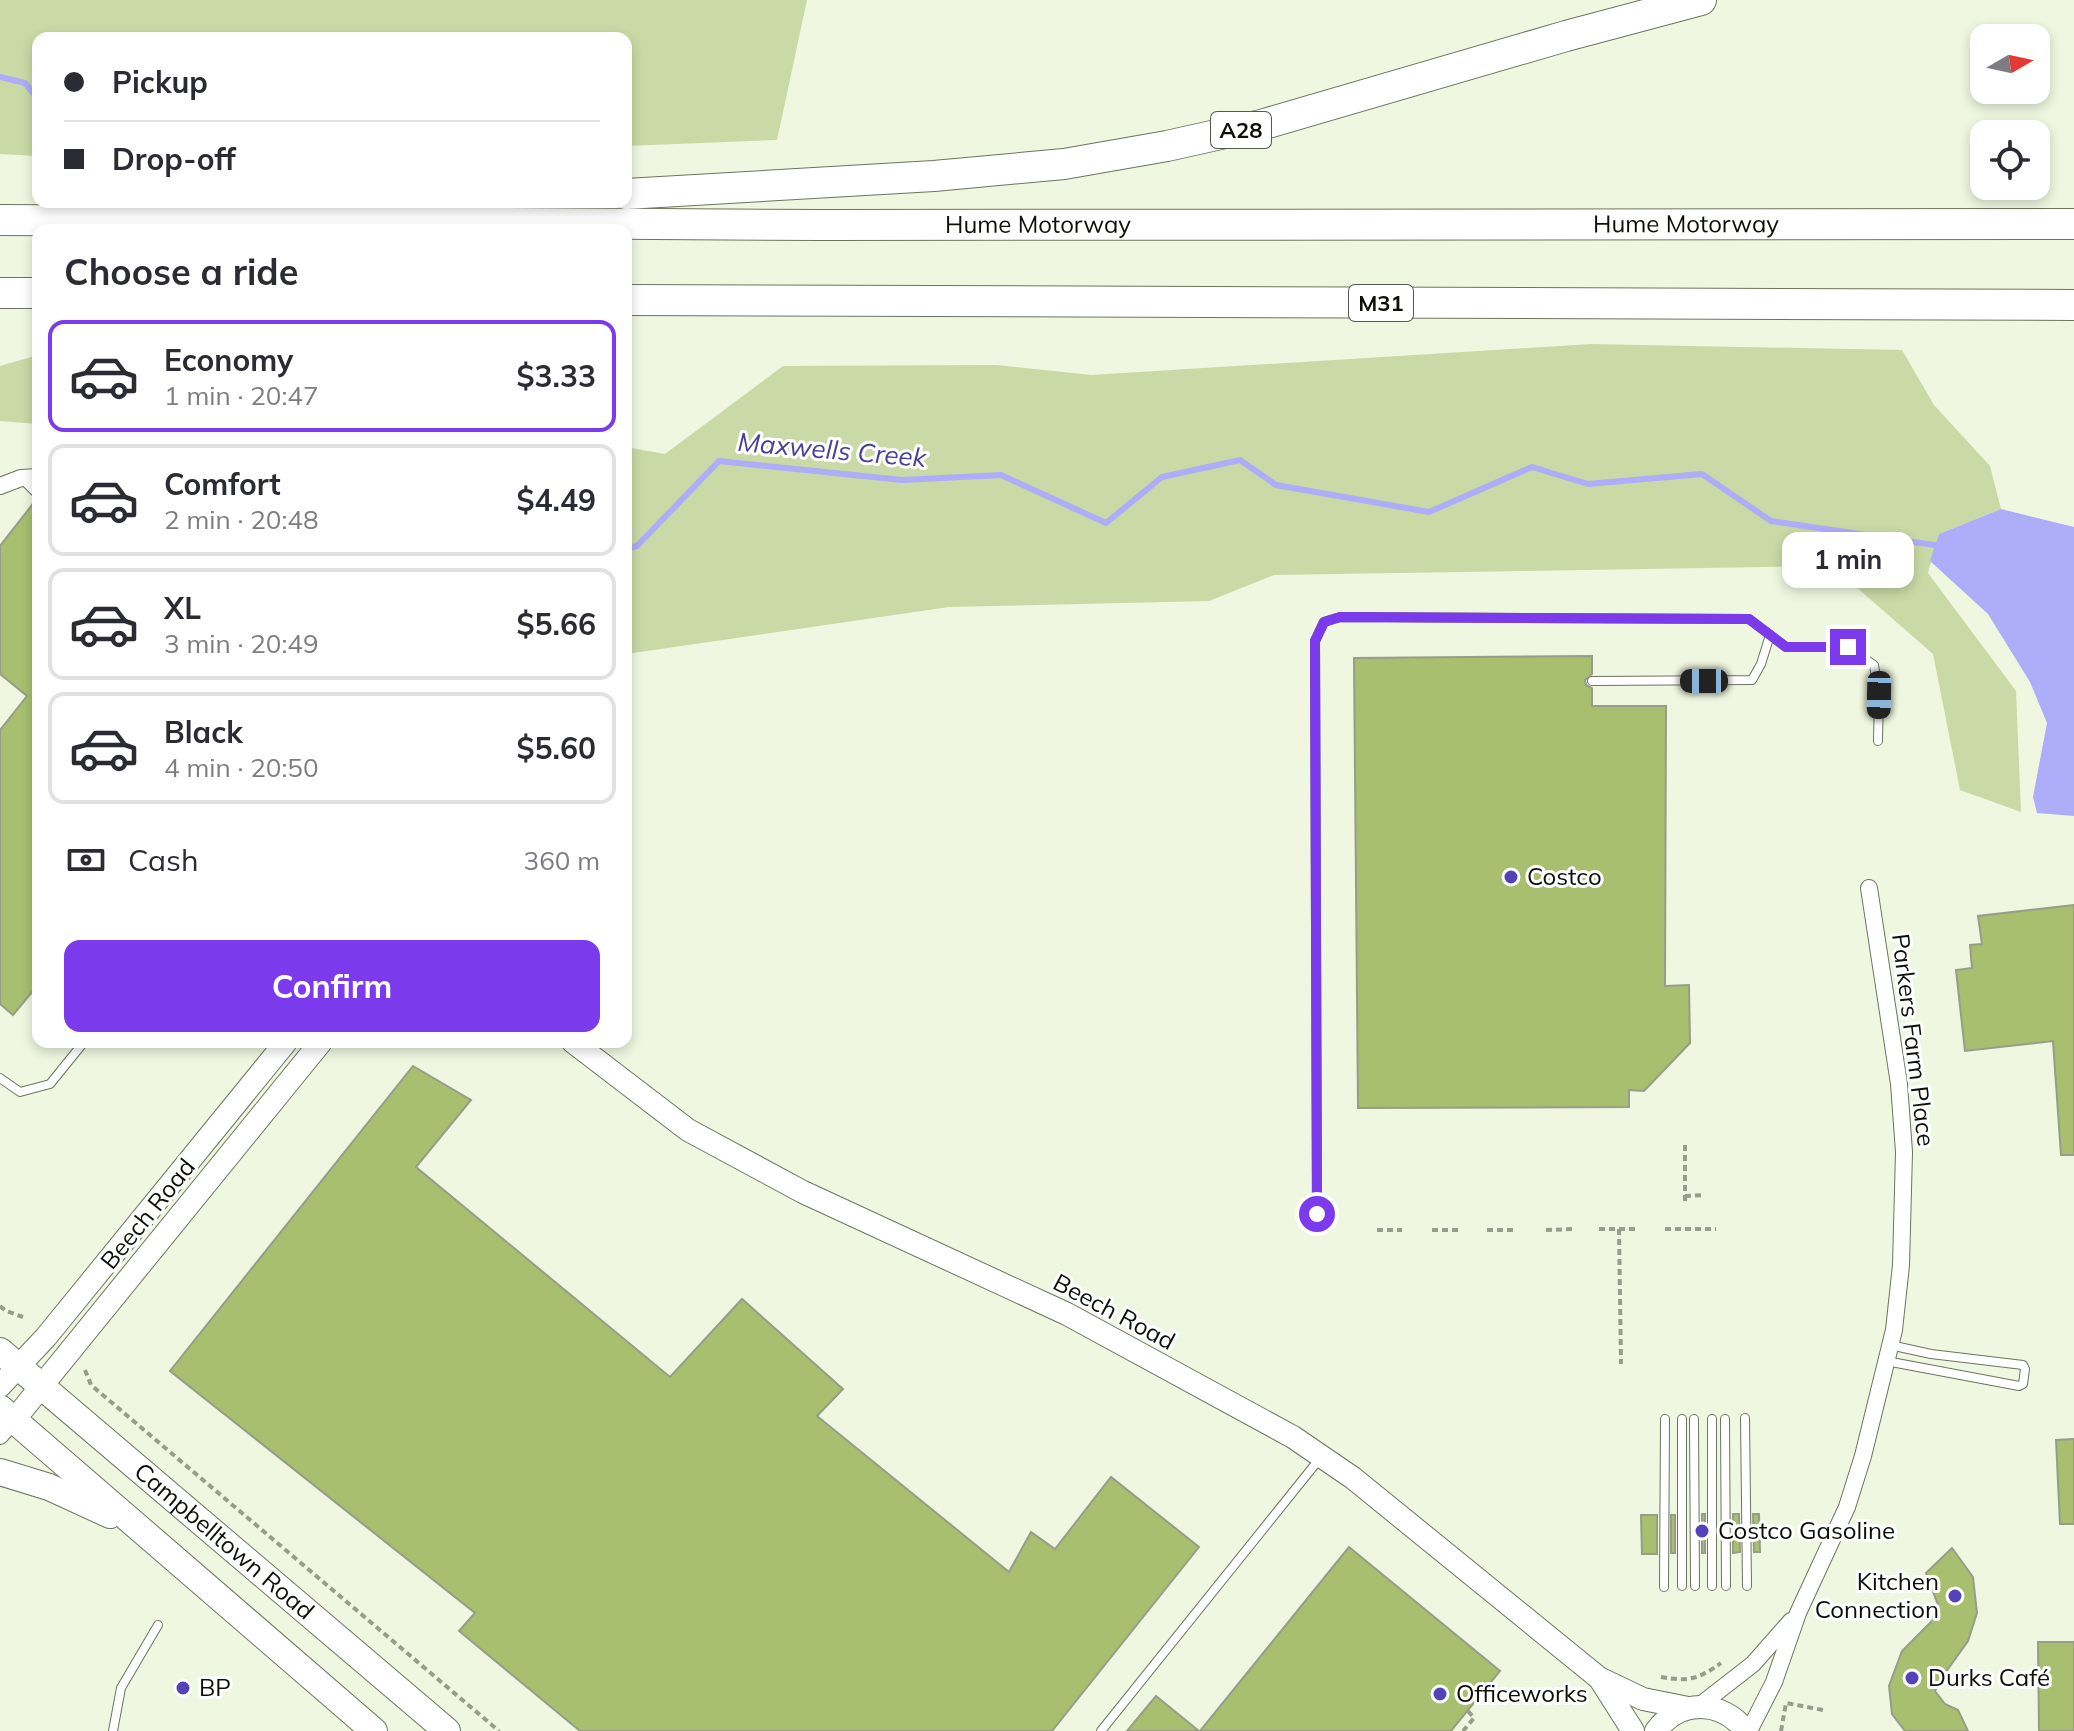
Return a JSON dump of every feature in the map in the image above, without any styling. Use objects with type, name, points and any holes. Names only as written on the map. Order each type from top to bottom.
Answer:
[{"type":"highway","name":"A28","points":[[632,194],[934,176],[1064,164],[1167,146],[1261,125],[1701,0]]},
{"type":"highway","points":[[214,221],[304,208]]},
{"type":"highway","name":"Hume Motorway","points":[[0,220],[805,225],[2074,224]]},
{"type":"highway","points":[[0,293],[32,293]]},
{"type":"highway","name":"M31","points":[[632,300],[2074,305]]},
{"type":"main road","name":"Beech Road","points":[[6,1368],[75,1301],[281,1048]]},
{"type":"main road","name":"Beech Road","points":[[5,1421],[41,1386],[316,1048]]},
{"type":"main road","name":"Beech Road","points":[[581,1048],[688,1130],[803,1192],[1067,1314],[1293,1437],[1353,1478],[1599,1678],[1643,1699],[1727,1713],[1748,1731]]},
{"type":"main road","name":"Campbelltown Road","points":[[6,1368],[41,1386],[447,1731]]},
{"type":"main road","name":"Campbelltown Road","points":[[5,1421],[139,1528],[374,1731]]},
{"type":"main road","points":[[0,1472],[49,1487],[139,1528]]},
{"type":"main road","name":"Beech Road","points":[[1599,1678],[1633,1731]]},
{"type":"main road","points":[[1656,1731],[1667,1718],[1693,1707]]},
{"type":"street","points":[[0,486],[30,477]]},
{"type":"street","name":"Parkers Farm Place","points":[[1748,1731],[1774,1682],[1798,1613],[1847,1507],[1894,1330],[1901,1265],[1904,1152],[1899,1084],[1869,888]]},
{"type":"street","name":"Parkers Farm Place","points":[[1693,1707],[1753,1664],[1798,1613]]},
{"type":"lane","points":[[1317,1214],[1315,641],[1324,622],[1340,617],[1749,619],[1786,647],[1848,647],[1874,665],[1879,695],[1878,741]]},
{"type":"lane","points":[[1592,681],[1752,680],[1761,664],[1770,635]]},
{"type":"lane","points":[[0,1078],[20,1092],[50,1084],[79,1048]]},
{"type":"lane","points":[[1888,1353],[1931,1354],[2023,1365],[2023,1384],[2019,1386],[1888,1353]]},
{"type":"lane","points":[[1745,1418],[1747,1586]]},
{"type":"lane","points":[[1664,1587],[1665,1419]]},
{"type":"lane","points":[[1682,1419],[1682,1586]]},
{"type":"lane","points":[[1694,1419],[1695,1586]]},
{"type":"lane","points":[[1712,1419],[1712,1586]]},
{"type":"lane","points":[[1725,1419],[1726,1586]]},
{"type":"lane","points":[[1101,1731],[1322,1456]]},
{"type":"lane","points":[[113,1731],[121,1688],[158,1625]]},
{"type":"path","points":[[1685,1142],[1685,1199],[1704,1195]]},
{"type":"path","points":[[1546,1230],[1573,1229]]},
{"type":"path","points":[[1599,1229],[1639,1229]]},
{"type":"path","points":[[1619,1229],[1621,1364]]},
{"type":"path","points":[[1665,1229],[1716,1229]]},
{"type":"path","points":[[1377,1230],[1402,1230]]},
{"type":"path","points":[[1432,1230],[1461,1230]]},
{"type":"path","points":[[1487,1230],[1516,1230]]},
{"type":"path","points":[[0,1306],[23,1317]]},
{"type":"path","points":[[85,1370],[91,1385],[499,1731]]},
{"type":"path","points":[[1661,1677],[1684,1681],[1708,1672],[1730,1657]]},
{"type":"path","points":[[1781,1731],[1786,1703],[1823,1710]]},
{"type":"path","points":[[1463,1731],[1474,1718],[1468,1711]]},
{"type":"green space","points":[[0,0],[807,0],[777,140],[632,146],[632,32],[32,32],[32,156],[0,154]]},
{"type":"green space","points":[[1591,344],[1902,350],[1934,405],[1990,466],[2001,509],[1939,534],[1928,573],[2016,691],[2021,812],[1960,790],[1933,654],[1832,566],[1274,575],[1209,601],[949,607],[632,653],[632,448],[665,454],[783,366],[996,365],[1091,375]]},
{"type":"green space","points":[[32,357],[32,424],[0,421],[0,366]]},
{"type":"water","points":[[2001,509],[2074,527],[2074,816],[2037,813],[2033,797],[2047,723],[2030,682],[1988,614],[1930,561],[1939,534]]},
{"type":"building","points":[[32,505],[32,992],[13,1015],[0,1004],[0,730],[27,696],[0,674],[0,546]]},
{"type":"building","name":"Costco","points":[[1592,656],[1592,674],[1585,680],[1586,685],[1592,688],[1592,706],[1666,706],[1665,986],[1689,985],[1690,1043],[1644,1091],[1629,1090],[1629,1107],[1358,1108],[1354,658]]},
{"type":"building","points":[[2074,905],[2074,1155],[2061,1155],[2053,1041],[1965,1051],[1956,970],[1972,968],[1970,945],[1982,944],[1978,916]]},
{"type":"building","points":[[413,1066],[471,1100],[416,1167],[670,1377],[742,1299],[843,1389],[817,1416],[1009,1572],[1031,1532],[1055,1549],[1111,1477],[1199,1547],[1052,1731],[580,1731],[459,1631],[475,1613],[170,1371]]},
{"type":"building","points":[[2074,1439],[2074,1524],[2060,1524],[2056,1440]]},
{"type":"building","points":[[1702,1514],[1705,1514],[1705,1553],[1702,1553]]},
{"type":"building","points":[[1733,1514],[1739,1514],[1740,1552],[1733,1553]]},
{"type":"building","points":[[1753,1514],[1759,1514],[1760,1552],[1754,1552]]},
{"type":"building","points":[[1641,1515],[1657,1515],[1657,1554],[1642,1554]]},
{"type":"building","points":[[1671,1515],[1675,1515],[1675,1553],[1671,1553]]},
{"type":"building","points":[[1349,1547],[1500,1671],[1451,1731],[1200,1731]]},
{"type":"building","points":[[1952,1548],[1973,1577],[1977,1613],[1968,1641],[1935,1691],[1945,1704],[1958,1710],[1968,1731],[1905,1731],[1892,1714],[1889,1686],[1902,1651],[1931,1622],[1938,1605],[1926,1573]]},
{"type":"building","points":[[2038,1642],[2074,1642],[2074,1731],[2039,1731]]},
{"type":"building","points":[[1156,1696],[1199,1731],[1127,1731]]},
{"type":"waterway","name":"Maxwells Creek","points":[[0,77],[25,83],[32,92]]},
{"type":"waterway","name":"Maxwells Creek","points":[[632,547],[637,546],[719,461],[902,480],[1001,475],[1106,523],[1162,477],[1240,460],[1276,485],[1429,512],[1532,467],[1588,484],[1702,474],[1771,521],[1941,546]]},
{"type":"place","name":"Costco","points":[[1511,877]]},
{"type":"place","name":"Costco Gasoline","points":[[1702,1531]]},
{"type":"place","name":"Kitchen Connection","points":[[1955,1596]]},
{"type":"place","name":"Durks Café","points":[[1912,1678]]},
{"type":"place","name":"BP","points":[[183,1688]]},
{"type":"place","name":"Officeworks","points":[[1440,1694]]},
{"type":"route","points":[[1317,1214],[1315,641],[1324,622],[1340,617],[1749,619],[1786,647],[1848,647]]}]
